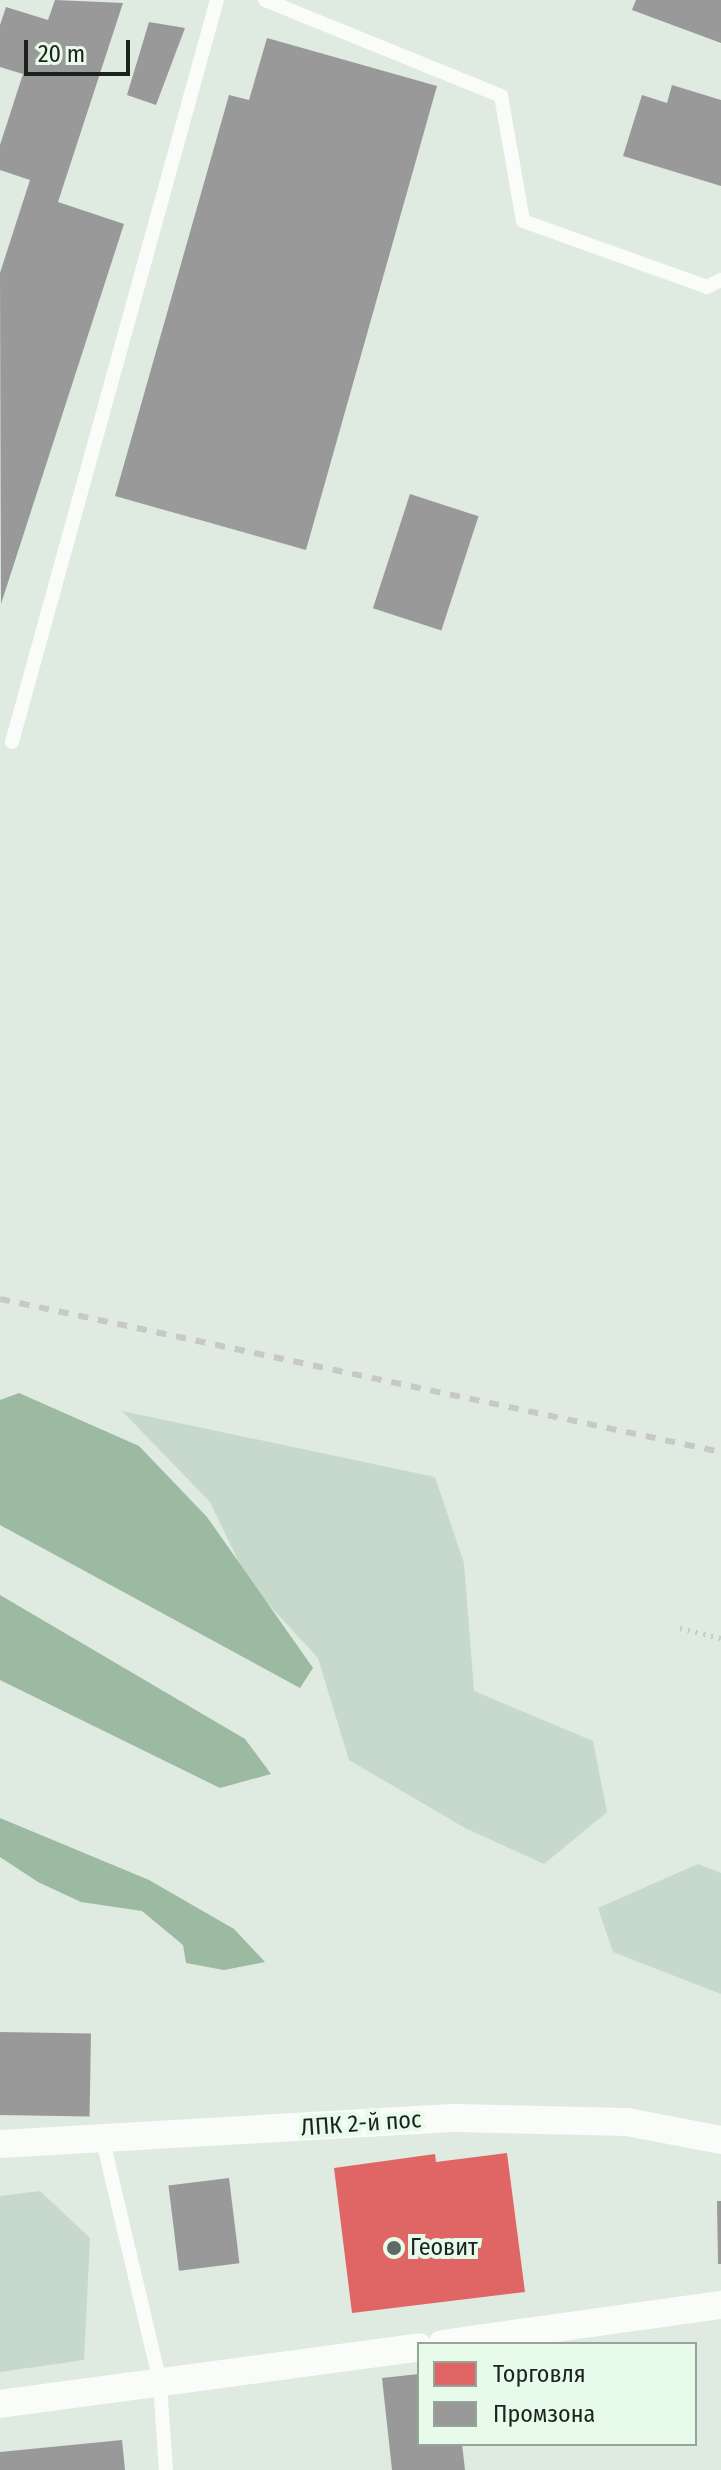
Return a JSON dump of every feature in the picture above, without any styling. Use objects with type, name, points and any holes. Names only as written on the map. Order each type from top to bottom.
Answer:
[{"type":"street","name":"ЛПК 2-й пос","points":[[0,2144],[103,2141],[456,2118],[627,2122],[721,2140]]},
{"type":"street","points":[[456,2342],[721,2305]]},
{"type":"street","points":[[0,2404],[417,2347]]},
{"type":"lane","points":[[12,742],[217,0]]},
{"type":"lane","points":[[265,0],[501,96],[523,221],[707,287],[721,280]]},
{"type":"lane","points":[[103,2141],[160,2383],[166,2470]]},
{"type":"path","points":[[680,1628],[721,1638]]},
{"type":"shaded area","points":[[19,1393],[139,1446],[207,1517],[313,1668],[300,1688],[0,1525],[0,1400]]},
{"type":"shaded area","points":[[122,1411],[435,1477],[464,1563],[474,1691],[593,1741],[607,1812],[544,1864],[465,1828],[349,1760],[318,1658],[249,1583],[210,1502]]},
{"type":"shaded area","points":[[0,1595],[245,1739],[271,1774],[220,1788],[0,1680]]},
{"type":"shaded area","points":[[0,1818],[149,1880],[234,1929],[265,1962],[224,1970],[186,1963],[183,1945],[142,1911],[81,1902],[38,1882],[0,1857]]},
{"type":"shaded area","points":[[698,1864],[721,1873],[721,1994],[613,1952],[598,1908]]},
{"type":"shaded area","points":[[40,2191],[90,2238],[84,2360],[0,2372],[0,2196]]},
{"type":"building: Торговля","points":[[507,2153],[525,2292],[352,2313],[334,2168],[435,2154],[436,2162]]},
{"type":"building: Промзона","points":[[55,0],[123,3],[58,202],[124,224],[1,604],[0,273],[30,180],[0,170],[0,145],[23,74],[0,67],[0,25],[6,7],[48,20]]},
{"type":"building: Промзона","points":[[636,0],[721,0],[721,43],[632,10]]},
{"type":"building: Промзона","points":[[149,22],[185,28],[156,105],[127,95]]},
{"type":"building: Промзона","points":[[267,38],[437,86],[306,550],[115,496],[229,95],[249,100]]},
{"type":"building: Промзона","points":[[672,85],[721,100],[721,186],[623,156],[642,95],[667,103]]},
{"type":"building: Промзона","points":[[410,494],[478,516],[441,630],[373,608]]},
{"type":"building: Промзона","points":[[0,2032],[91,2034],[90,2117],[0,2115]]},
{"type":"building: Промзона","points":[[229,2178],[239,2263],[179,2271],[168,2185]]},
{"type":"building: Промзона","points":[[717,2201],[721,2201],[721,2264],[718,2264]]},
{"type":"building: Промзона","points":[[417,2374],[417,2446],[462,2446],[465,2470],[392,2470],[382,2378]]},
{"type":"building: Промзона","points":[[122,2440],[125,2470],[0,2470],[0,2452]]},
{"type":"railway","points":[[0,1299],[721,1452]]},
{"type":"place","name":"Геовит","points":[[394,2248]]}]
